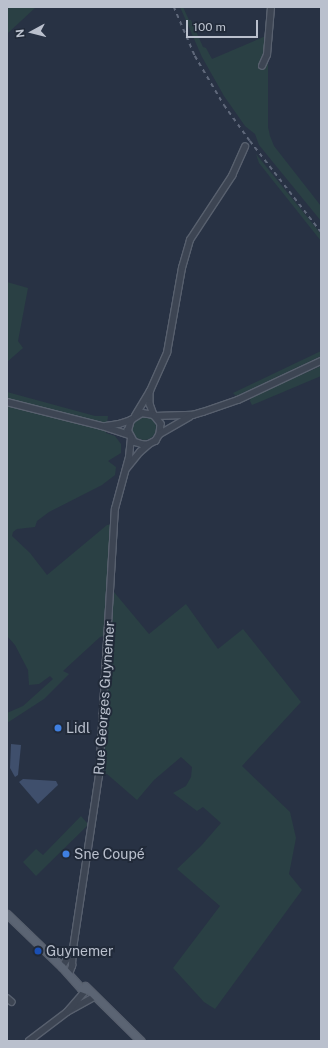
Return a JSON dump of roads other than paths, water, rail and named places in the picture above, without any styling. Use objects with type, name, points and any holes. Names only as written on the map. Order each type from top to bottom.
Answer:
[{"type":"main road","points":[[7,914],[69,974],[83,984],[86,990],[141,1041]]},
{"type":"street","points":[[262,66],[267,55],[271,7]]},
{"type":"street","points":[[130,436],[128,427],[150,391],[167,353],[182,268],[190,240],[232,176],[245,147]]},
{"type":"street","points":[[160,434],[193,415],[238,400],[321,361]]},
{"type":"street","points":[[7,402],[102,426],[130,436],[138,444],[148,445],[156,441],[160,434],[160,424],[150,404],[150,391]]},
{"type":"street","points":[[102,426],[119,424],[142,412],[155,416],[193,415]]},
{"type":"street","name":"Rue Georges Guynemer","points":[[69,974],[72,966],[73,949],[99,776],[115,509],[126,470],[130,436]]},
{"type":"street","name":"Rue Georges Guynemer","points":[[126,470],[140,452],[148,445]]},
{"type":"street","points":[[62,967],[73,949]]},
{"type":"street","points":[[67,1012],[86,990]]},
{"type":"street","points":[[31,1041],[67,1012],[94,997]]},
{"type":"water","points":[[11,744],[21,745],[18,775],[15,777],[10,768]]},
{"type":"water","points":[[23,779],[56,781],[58,785],[38,804],[19,782]]},
{"type":"railway","points":[[174,7],[195,56],[224,105],[321,232]]},
{"type":"place","name":"Lidl","points":[[58,728]]},
{"type":"place","name":"Sne Coupé","points":[[66,854]]},
{"type":"place","name":"Guynemer","points":[[38,951]]}]
